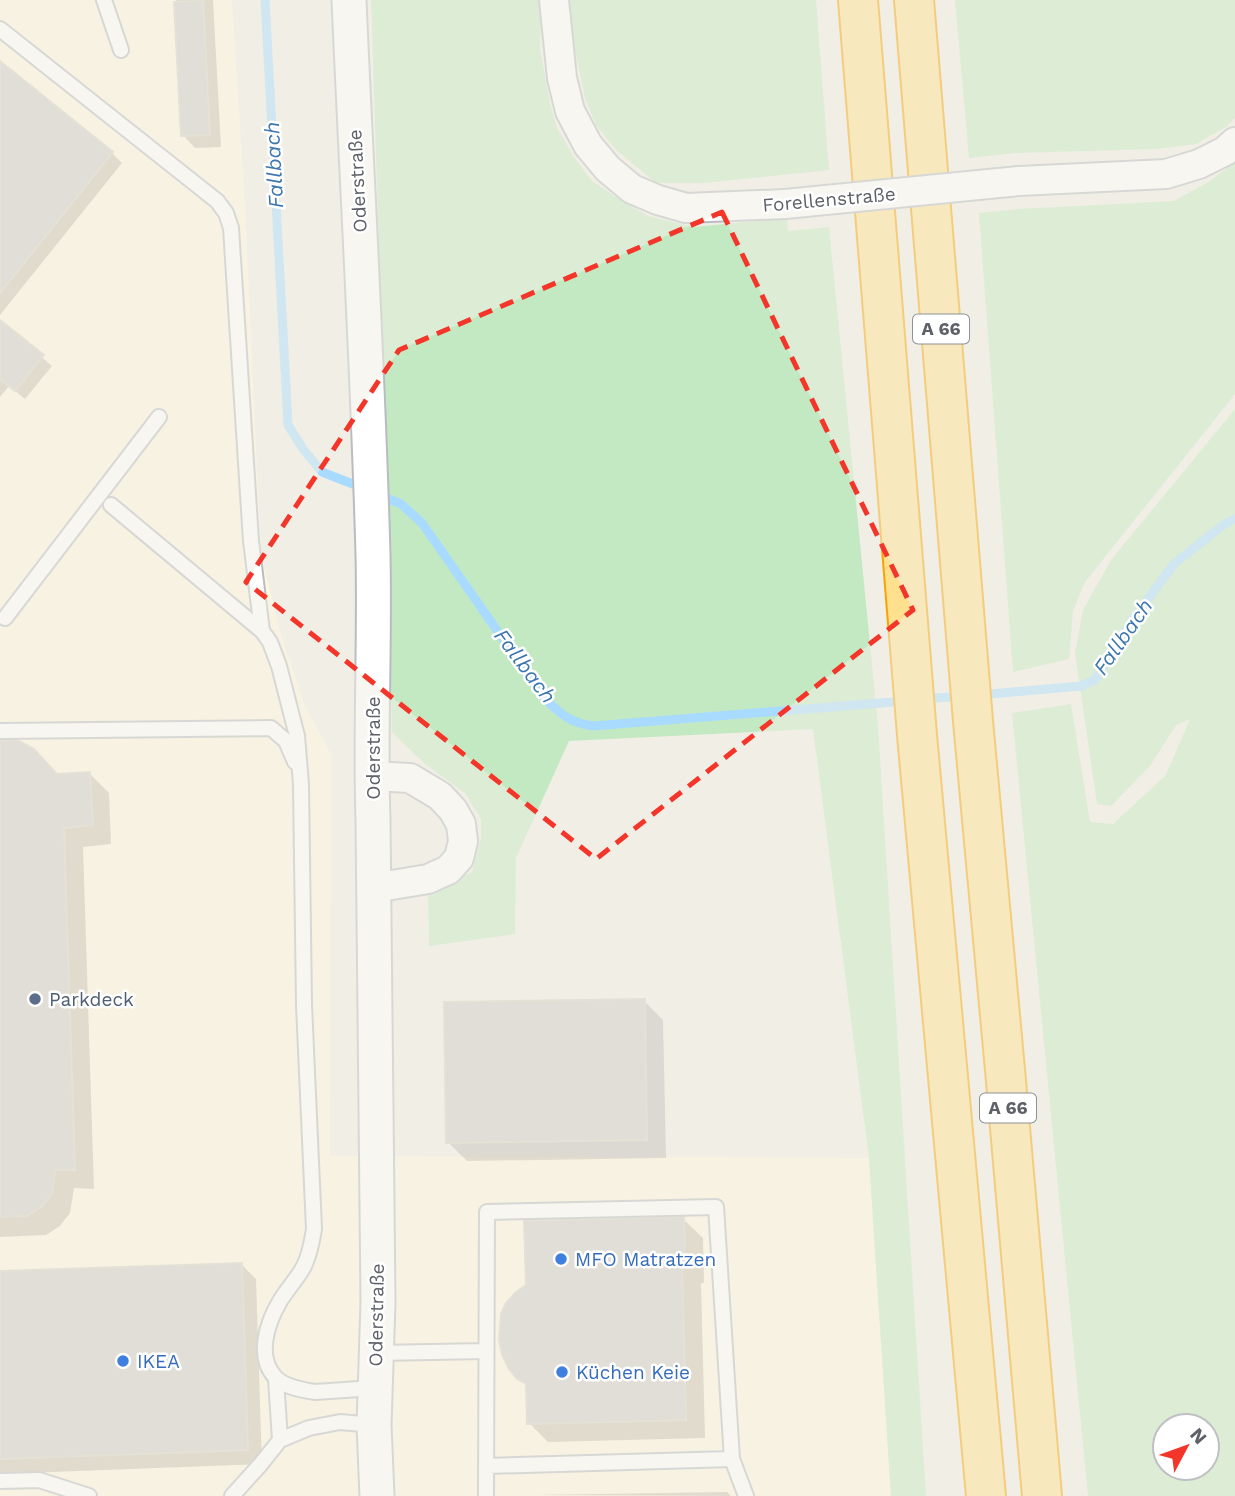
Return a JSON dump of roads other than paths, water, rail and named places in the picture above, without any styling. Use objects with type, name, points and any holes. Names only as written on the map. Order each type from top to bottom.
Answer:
[{"type":"highway","name":"A 66","points":[[858,0],[916,735],[986,1496]]},
{"type":"highway","name":"A 66","points":[[914,0],[973,721],[1042,1496]]},
{"type":"street","name":"Oderstraße","points":[[349,0],[373,557],[372,776],[377,1302],[374,1425],[377,1496]]},
{"type":"street","name":"Forellenstraße","points":[[554,0],[562,78],[570,111],[588,145],[608,169],[632,189],[686,208],[785,204],[1018,181],[1167,174],[1199,164],[1225,151],[1235,142]]},
{"type":"street","points":[[372,776],[410,778],[440,796],[461,824],[463,841],[459,858],[448,870],[428,879],[374,888]]},
{"type":"lane","points":[[104,0],[121,50]]},
{"type":"lane","points":[[0,29],[217,201],[226,213],[231,228],[251,541],[262,631]]},
{"type":"lane","points":[[5,618],[159,417]]},
{"type":"lane","points":[[111,505],[262,631],[270,642],[279,666],[297,736],[301,784],[304,1005],[314,1229],[304,1268],[279,1302],[267,1327],[265,1347],[267,1364],[276,1379],[280,1440]]},
{"type":"lane","points":[[0,731],[271,728],[286,741],[294,757],[301,784]]},
{"type":"lane","points":[[486,1496],[487,1212],[716,1207],[732,1459],[746,1496]]},
{"type":"lane","points":[[375,1353],[486,1351]]},
{"type":"lane","points":[[276,1379],[292,1387],[315,1392],[374,1388]]},
{"type":"lane","points":[[232,1496],[280,1440],[309,1428],[340,1422],[374,1425]]},
{"type":"lane","points":[[486,1466],[732,1459]]},
{"type":"lane","points":[[0,1481],[39,1480],[89,1496]]},
{"type":"waterway","name":"Fallbach","points":[[265,0],[288,425],[322,472],[363,488]]},
{"type":"waterway","name":"Fallbach","points":[[379,495],[401,504],[422,523],[545,699],[562,714],[578,723],[593,726],[906,701]]},
{"type":"waterway","name":"Fallbach","points":[[979,695],[1081,686],[1095,680],[1135,616],[1174,564],[1223,525],[1235,519]]},
{"type":"waterway","name":"Fallbach","points":[[923,699],[962,696]]},
{"type":"place","name":"Parkdeck","points":[[35,999]]},
{"type":"place","name":"MFO Matratzen","points":[[561,1259]]},
{"type":"place","name":"IKEA","points":[[123,1361]]},
{"type":"place","name":"Küchen Keie","points":[[562,1372]]}]
